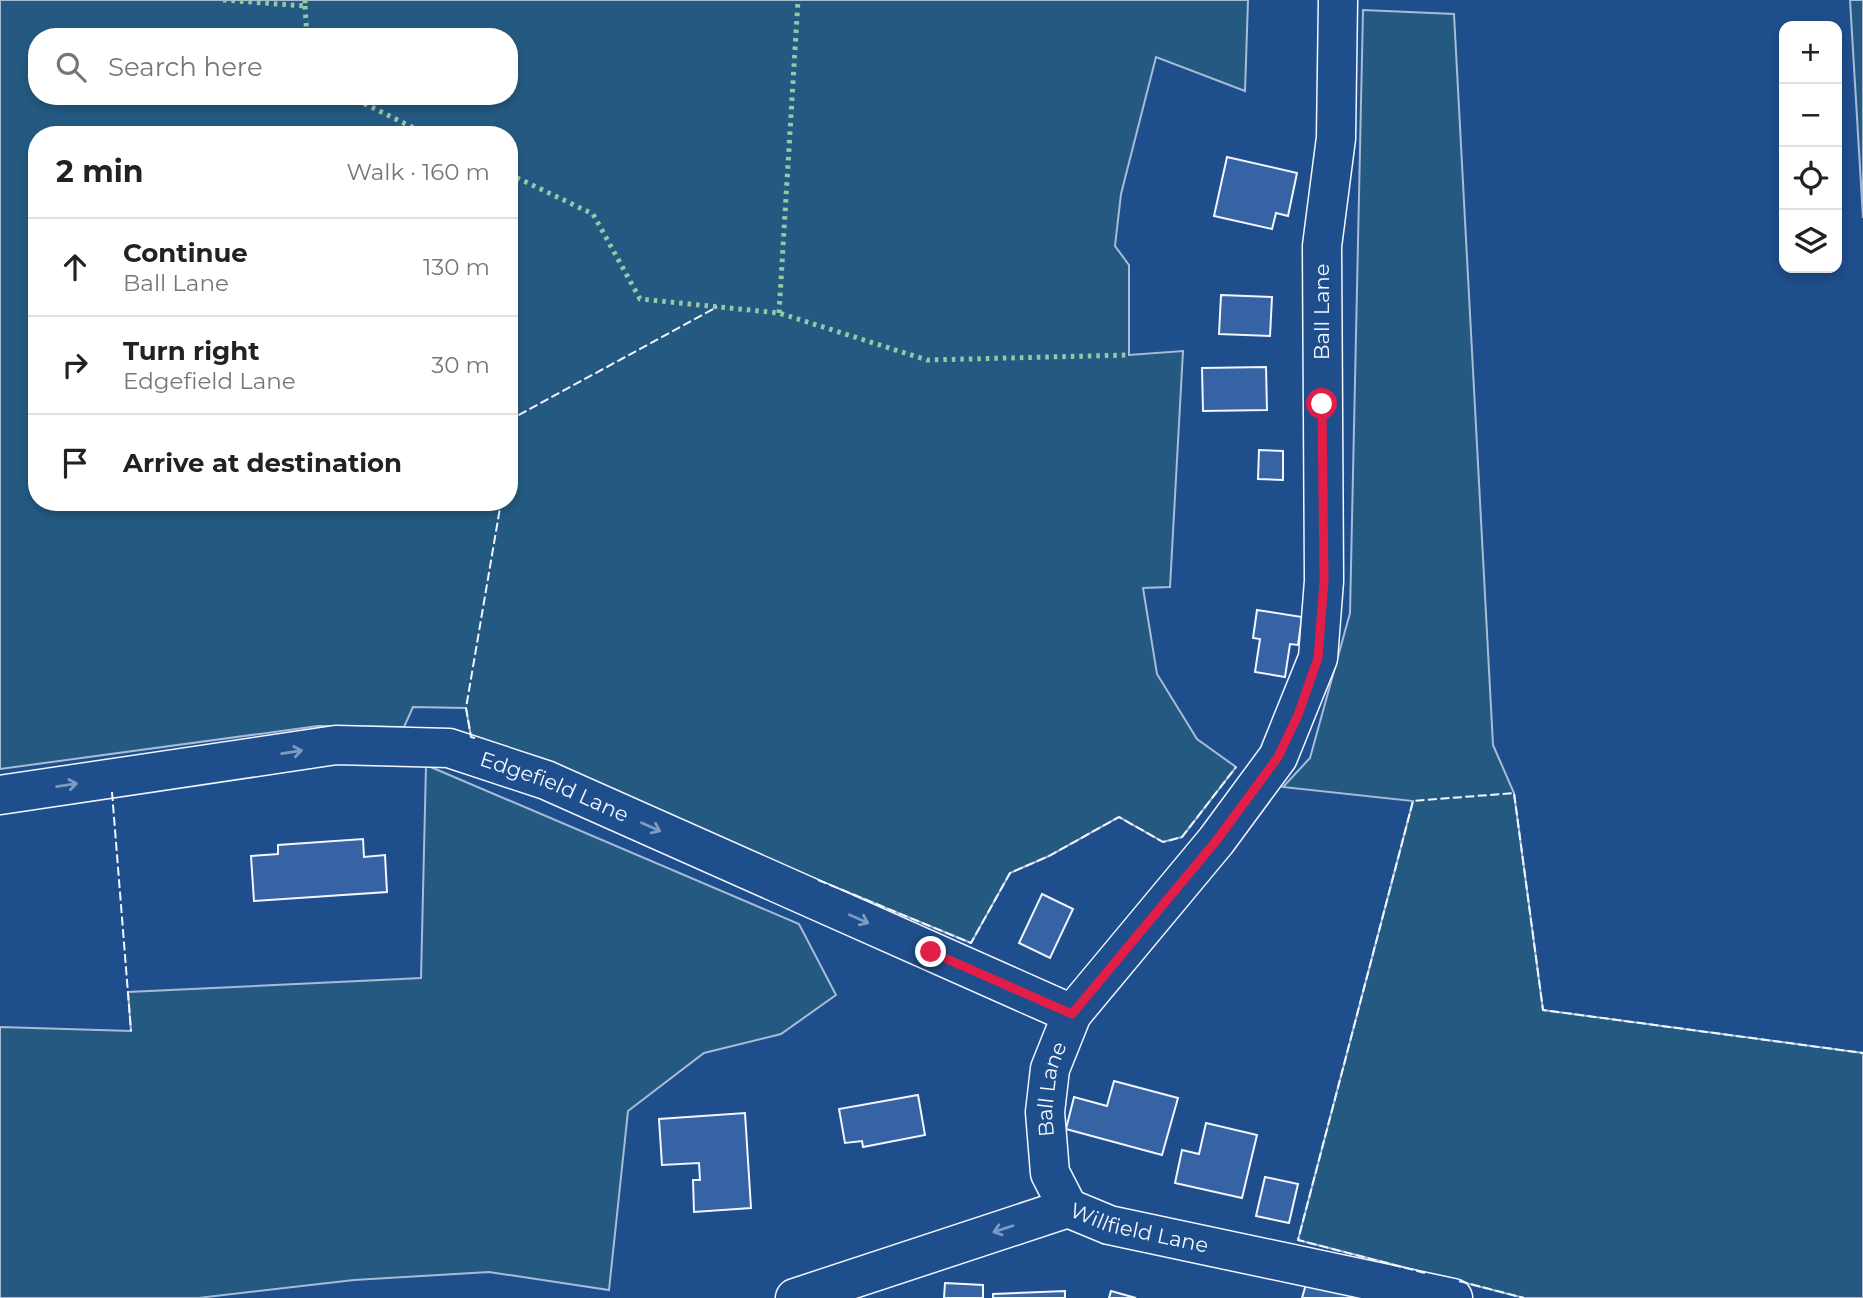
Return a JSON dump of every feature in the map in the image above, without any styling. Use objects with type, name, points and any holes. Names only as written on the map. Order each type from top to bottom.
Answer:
[{"type":"street","name":"Ball Lane","points":[[1068,1208],[1050,1173],[1045,1112],[1050,1069],[1072,1014],[1216,841],[1278,757],[1318,658],[1324,581],[1322,247],[1336,138],[1338,0]]},
{"type":"street","name":"Edgefield Lane","points":[[0,795],[336,745],[449,748],[546,780],[1072,1014]]},
{"type":"street","name":"Willfield Lane","points":[[795,1298],[1068,1208],[1109,1225],[1453,1298]]},
{"type":"shaded area","points":[[0,0],[1248,0],[1245,91],[1156,57],[1121,194],[1115,246],[1129,265],[1129,355],[1183,351],[1170,587],[1143,588],[1157,674],[1197,739],[1236,767],[1182,837],[1163,842],[1119,817],[1049,856],[1010,873],[971,943],[471,737],[466,708],[413,707],[404,727],[318,726],[0,769]]},
{"type":"shaded area","points":[[1850,0],[1863,0],[1863,218]]},
{"type":"shaded area","points":[[1363,10],[1454,14],[1493,745],[1514,793],[1543,1010],[1863,1053],[1863,1298],[1524,1298],[1298,1240],[1413,801],[1283,787],[1310,758],[1350,613]]},
{"type":"shaded area","points":[[426,765],[799,924],[836,995],[781,1034],[704,1053],[628,1111],[609,1290],[489,1272],[354,1280],[198,1298],[0,1298],[0,1027],[131,1031],[128,992],[421,978]]},
{"type":"building","points":[[1227,157],[1297,173],[1288,216],[1276,213],[1272,229],[1214,216]]},
{"type":"building","points":[[1221,295],[1272,297],[1270,336],[1219,334]]},
{"type":"building","points":[[1266,367],[1267,410],[1203,411],[1202,368]]},
{"type":"building","points":[[1259,450],[1283,451],[1283,480],[1258,479]]},
{"type":"building","points":[[1257,610],[1302,617],[1298,645],[1290,644],[1285,677],[1255,672],[1260,639],[1253,638]]},
{"type":"building","points":[[363,839],[364,857],[385,855],[387,892],[254,901],[251,856],[278,854],[278,845]]},
{"type":"building","points":[[1042,894],[1073,909],[1050,958],[1019,943]]},
{"type":"building","points":[[1114,1081],[1178,1098],[1162,1155],[1066,1129],[1074,1097],[1107,1106]]},
{"type":"building","points":[[918,1095],[925,1135],[863,1147],[862,1141],[845,1143],[839,1109]]},
{"type":"building","points":[[745,1113],[751,1208],[694,1212],[693,1180],[700,1180],[699,1163],[662,1165],[659,1119]]},
{"type":"building","points":[[1206,1123],[1257,1135],[1242,1198],[1175,1183],[1182,1150],[1199,1154]]},
{"type":"building","points":[[1265,1177],[1298,1184],[1289,1223],[1256,1216]]},
{"type":"building","points":[[1308,1277],[1367,1298],[1302,1298]]},
{"type":"building","points":[[945,1283],[983,1285],[983,1298],[944,1298]]},
{"type":"building","points":[[1065,1291],[1065,1298],[993,1298],[993,1294]]},
{"type":"building","points":[[1111,1291],[1136,1298],[1109,1298]]},
{"type":"hedge","points":[[223,0],[305,6],[305,0]]},
{"type":"hedge","points":[[779,313],[798,0]]},
{"type":"hedge","points":[[305,6],[306,28]]},
{"type":"hedge","points":[[367,105],[410,126]]},
{"type":"hedge","points":[[518,178],[593,214],[640,299],[779,313],[927,360],[1129,355]]},
{"type":"fence","points":[[518,415],[717,307]]},
{"type":"fence","points":[[475,738],[471,737],[466,708],[499,511]]},
{"type":"fence","points":[[818,880],[971,943],[1010,873],[1049,856],[1119,817],[1163,842],[1182,837],[1236,767]]},
{"type":"fence","points":[[112,792],[131,1031]]},
{"type":"fence","points":[[1425,1273],[1298,1240],[1413,801],[1514,793],[1543,1010],[1863,1053]]},
{"type":"fence","points":[[1459,1281],[1524,1298]]},
{"type":"route","points":[[931,952],[1072,1014],[1216,841],[1278,757],[1298,715],[1318,658],[1324,581],[1322,404]]}]
